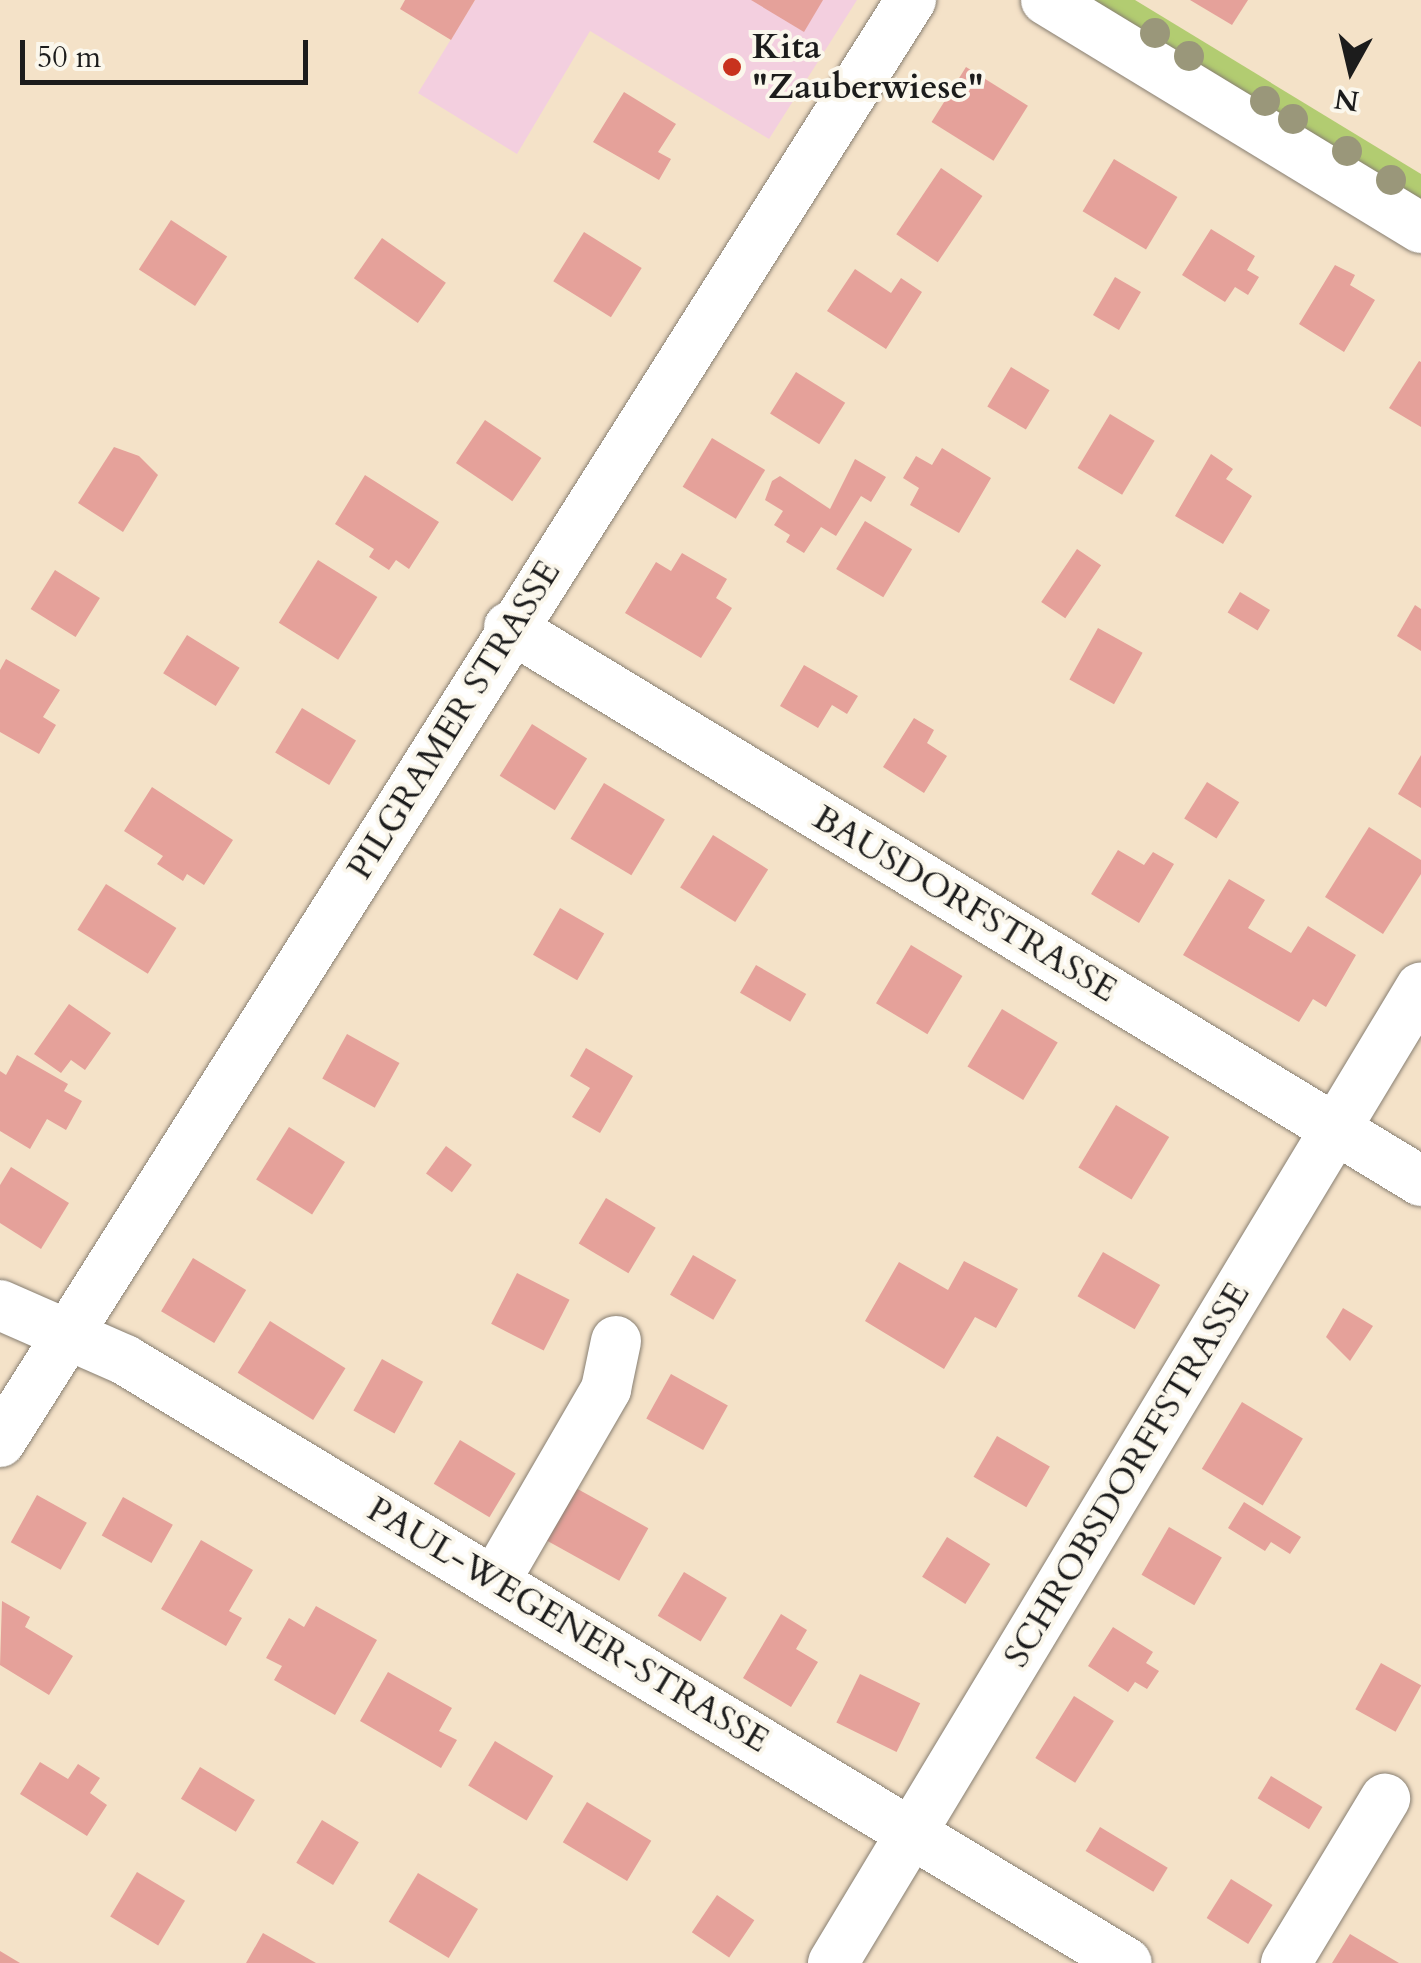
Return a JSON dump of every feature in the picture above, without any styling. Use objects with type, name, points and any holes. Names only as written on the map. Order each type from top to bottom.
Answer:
[{"type":"street","name":"PILGRAMER STRASSE","points":[[0,1442],[509,628],[911,0]]},
{"type":"street","points":[[1046,0],[1421,228]]},
{"type":"street","name":"BAUSDORFSTRASSE","points":[[509,628],[1421,1181]]},
{"type":"street","name":"SCHROBSDORFFSTRASSE","points":[[833,1963],[1421,987]]},
{"type":"street","name":"PAUL-WEGENER-STRASSE","points":[[0,1305],[125,1360],[1127,1963]]},
{"type":"street","points":[[496,1580],[606,1389],[616,1341]]},
{"type":"street","points":[[1286,1963],[1385,1799]]},
{"type":"shaded area","name":"Kita \"Zauberwiese\"","points":[[475,0],[857,0],[769,139],[590,31],[517,154],[418,93]]},
{"type":"green space","points":[[1082,0],[1135,0],[1421,174],[1421,206]]},
{"type":"building","points":[[405,0],[475,0],[451,40],[400,9]]},
{"type":"building","points":[[751,0],[823,0],[804,32]]},
{"type":"building","points":[[1190,0],[1248,0],[1232,25]]},
{"type":"building","points":[[966,67],[1028,106],[993,161],[932,122]]},
{"type":"building","points":[[624,92],[676,124],[658,152],[671,159],[659,180],[593,142]]},
{"type":"building","points":[[1114,159],[1177,197],[1146,249],[1083,211]]},
{"type":"building","points":[[941,168],[982,196],[938,262],[896,234]]},
{"type":"building","points":[[171,220],[227,256],[195,306],[139,269]]},
{"type":"building","points":[[1211,229],[1255,256],[1247,270],[1259,277],[1248,295],[1235,287],[1225,302],[1182,275]]},
{"type":"building","points":[[584,232],[642,268],[611,317],[553,281]]},
{"type":"building","points":[[382,238],[446,283],[418,323],[354,278]]},
{"type":"building","points":[[1335,265],[1355,275],[1350,285],[1375,300],[1344,352],[1299,324]]},
{"type":"building","points":[[855,269],[891,293],[901,278],[922,292],[886,349],[827,311]]},
{"type":"building","points":[[1115,277],[1141,292],[1119,330],[1093,315]]},
{"type":"building","points":[[1421,362],[1421,427],[1389,408]]},
{"type":"building","points":[[1011,367],[1050,390],[1026,430],[987,406]]},
{"type":"building","points":[[796,372],[845,403],[819,444],[770,414]]},
{"type":"building","points":[[1110,414],[1155,441],[1122,495],[1078,468]]},
{"type":"building","points":[[485,420],[541,458],[512,501],[456,463]]},
{"type":"building","points":[[712,438],[765,470],[736,519],[683,487]]},
{"type":"building","points":[[114,447],[139,456],[158,475],[123,532],[78,503]]},
{"type":"building","points":[[942,448],[991,478],[959,533],[910,505],[919,488],[903,478],[916,456],[932,465]]},
{"type":"building","points":[[1211,454],[1233,469],[1226,479],[1252,496],[1223,544],[1175,516]]},
{"type":"building","points":[[855,459],[886,477],[871,502],[861,496],[836,536],[821,527],[804,553],[786,542],[790,535],[774,525],[783,511],[765,500],[772,481],[780,476],[830,509]]},
{"type":"building","points":[[365,475],[439,522],[409,569],[396,560],[389,570],[369,557],[374,549],[335,524]]},
{"type":"building","points":[[865,521],[912,549],[883,597],[836,569]]},
{"type":"building","points":[[1077,549],[1101,565],[1065,618],[1041,602]]},
{"type":"building","points":[[682,553],[727,579],[716,598],[732,608],[701,658],[625,613],[656,562],[671,571]]},
{"type":"building","points":[[318,560],[377,597],[338,660],[279,623]]},
{"type":"building","points":[[55,570],[100,598],[76,637],[31,609]]},
{"type":"building","points":[[1240,592],[1270,610],[1258,631],[1228,613]]},
{"type":"building","points":[[1415,605],[1421,609],[1421,651],[1397,636]]},
{"type":"building","points":[[1098,628],[1143,653],[1114,704],[1069,680]]},
{"type":"building","points":[[187,635],[240,668],[216,706],[163,673]]},
{"type":"building","points":[[6,659],[60,690],[43,717],[56,725],[39,754],[0,732],[0,670]]},
{"type":"building","points":[[804,665],[858,696],[847,714],[832,705],[818,728],[780,706]]},
{"type":"building","points":[[302,708],[356,740],[329,785],[275,753]]},
{"type":"building","points":[[914,718],[934,730],[927,743],[947,756],[924,793],[883,767]]},
{"type":"building","points":[[532,724],[587,758],[555,810],[500,776]]},
{"type":"building","points":[[1421,755],[1421,808],[1398,794]]},
{"type":"building","points":[[1207,782],[1239,802],[1216,839],[1184,818]]},
{"type":"building","points":[[604,783],[665,820],[631,875],[571,839]]},
{"type":"building","points":[[152,787],[233,840],[204,885],[187,874],[183,881],[157,864],[163,856],[124,831]]},
{"type":"building","points":[[1369,827],[1421,860],[1421,874],[1383,934],[1325,897]]},
{"type":"building","points":[[713,835],[768,869],[735,922],[680,888]]},
{"type":"building","points":[[1118,850],[1144,865],[1153,852],[1174,864],[1139,923],[1091,894]]},
{"type":"building","points":[[1229,879],[1265,900],[1248,928],[1291,953],[1308,926],[1356,955],[1326,1007],[1313,999],[1299,1022],[1183,955]]},
{"type":"building","points":[[106,884],[176,928],[148,974],[77,930]]},
{"type":"building","points":[[560,908],[604,934],[577,980],[533,955]]},
{"type":"building","points":[[911,945],[962,976],[927,1034],[876,1003]]},
{"type":"building","points":[[756,965],[806,994],[790,1022],[740,993]]},
{"type":"building","points":[[69,1004],[111,1033],[85,1070],[71,1060],[61,1073],[34,1054]]},
{"type":"building","points":[[1002,1009],[1058,1042],[1023,1100],[967,1066]]},
{"type":"building","points":[[347,1034],[399,1063],[375,1108],[322,1079]]},
{"type":"building","points":[[586,1048],[633,1076],[600,1133],[572,1117],[590,1088],[570,1076]]},
{"type":"building","points":[[17,1055],[68,1084],[64,1091],[82,1101],[66,1130],[47,1119],[30,1149],[0,1131],[0,1071],[6,1075]]},
{"type":"building","points":[[1116,1105],[1169,1137],[1132,1200],[1078,1168]]},
{"type":"building","points":[[289,1127],[345,1162],[312,1215],[256,1180]]},
{"type":"building","points":[[446,1146],[472,1165],[452,1192],[426,1174]]},
{"type":"building","points":[[11,1167],[69,1203],[41,1249],[0,1223],[0,1185]]},
{"type":"building","points":[[606,1198],[656,1228],[628,1273],[579,1243]]},
{"type":"building","points":[[1103,1252],[1160,1285],[1135,1329],[1078,1296]]},
{"type":"building","points":[[693,1255],[736,1280],[713,1320],[670,1295]]},
{"type":"building","points":[[193,1258],[246,1290],[214,1343],[161,1311]]},
{"type":"building","points":[[964,1261],[1018,1289],[996,1328],[975,1317],[944,1369],[865,1321],[899,1262],[948,1290]]},
{"type":"building","points":[[517,1273],[570,1300],[544,1351],[491,1324]]},
{"type":"building","points":[[1343,1308],[1373,1326],[1350,1361],[1326,1337]]},
{"type":"building","points":[[270,1321],[345,1368],[313,1420],[238,1373]]},
{"type":"building","points":[[382,1359],[423,1382],[395,1433],[353,1411]]},
{"type":"building","points":[[671,1374],[728,1406],[703,1450],[646,1419]]},
{"type":"building","points":[[1242,1402],[1303,1439],[1263,1505],[1202,1469]]},
{"type":"building","points":[[997,1436],[1050,1466],[1026,1507],[974,1477]]},
{"type":"building","points":[[460,1440],[516,1473],[489,1517],[434,1484]]},
{"type":"building","points":[[574,1487],[648,1528],[619,1581],[545,1539]]},
{"type":"building","points":[[37,1495],[87,1523],[61,1570],[11,1542]]},
{"type":"building","points":[[123,1497],[173,1525],[152,1563],[102,1535]]},
{"type":"building","points":[[1244,1502],[1301,1537],[1290,1554],[1271,1542],[1265,1551],[1228,1528]]},
{"type":"building","points":[[1169,1527],[1222,1558],[1194,1605],[1142,1575]]},
{"type":"building","points":[[947,1537],[990,1564],[965,1604],[922,1577]]},
{"type":"building","points":[[201,1540],[253,1570],[229,1611],[242,1618],[226,1646],[161,1609]]},
{"type":"building","points":[[684,1572],[727,1598],[701,1641],[658,1616]]},
{"type":"building","points":[[2,1601],[30,1617],[25,1627],[73,1656],[49,1695],[0,1665]]},
{"type":"building","points":[[316,1606],[377,1640],[335,1715],[274,1680],[282,1666],[266,1658],[289,1618],[304,1627]]},
{"type":"building","points":[[781,1614],[807,1630],[796,1649],[818,1662],[791,1707],[743,1678]]},
{"type":"building","points":[[1113,1627],[1153,1652],[1146,1663],[1159,1671],[1147,1689],[1135,1682],[1128,1692],[1088,1666]]},
{"type":"building","points":[[1381,1663],[1421,1685],[1396,1732],[1355,1709]]},
{"type":"building","points":[[388,1672],[452,1708],[439,1731],[457,1740],[441,1768],[360,1721]]},
{"type":"building","points":[[860,1674],[920,1703],[897,1752],[836,1723]]},
{"type":"building","points":[[1074,1696],[1114,1721],[1075,1783],[1035,1758]]},
{"type":"building","points":[[495,1741],[553,1776],[527,1821],[468,1786]]},
{"type":"building","points":[[40,1762],[68,1779],[78,1764],[100,1778],[90,1793],[107,1805],[87,1836],[20,1794]]},
{"type":"building","points":[[200,1767],[255,1800],[236,1832],[181,1799]]},
{"type":"building","points":[[1271,1776],[1322,1807],[1309,1829],[1258,1798]]},
{"type":"building","points":[[587,1802],[651,1841],[627,1881],[563,1842]]},
{"type":"building","points":[[322,1820],[359,1842],[333,1885],[296,1863]]},
{"type":"building","points":[[1100,1827],[1168,1868],[1153,1892],[1086,1851]]},
{"type":"building","points":[[137,1872],[185,1901],[158,1945],[110,1917]]},
{"type":"building","points":[[418,1873],[478,1909],[449,1958],[389,1922]]},
{"type":"building","points":[[1231,1879],[1273,1905],[1248,1944],[1207,1918]]},
{"type":"building","points":[[717,1895],[754,1920],[729,1957],[692,1932]]},
{"type":"building","points":[[263,1933],[316,1963],[246,1963]]},
{"type":"building","points":[[1350,1934],[1399,1963],[1332,1963]]},
{"type":"building","points":[[0,1951],[20,1963],[0,1963]]},
{"type":"place","name":"Kita \"Zauberwiese\"","points":[[732,67]]}]
